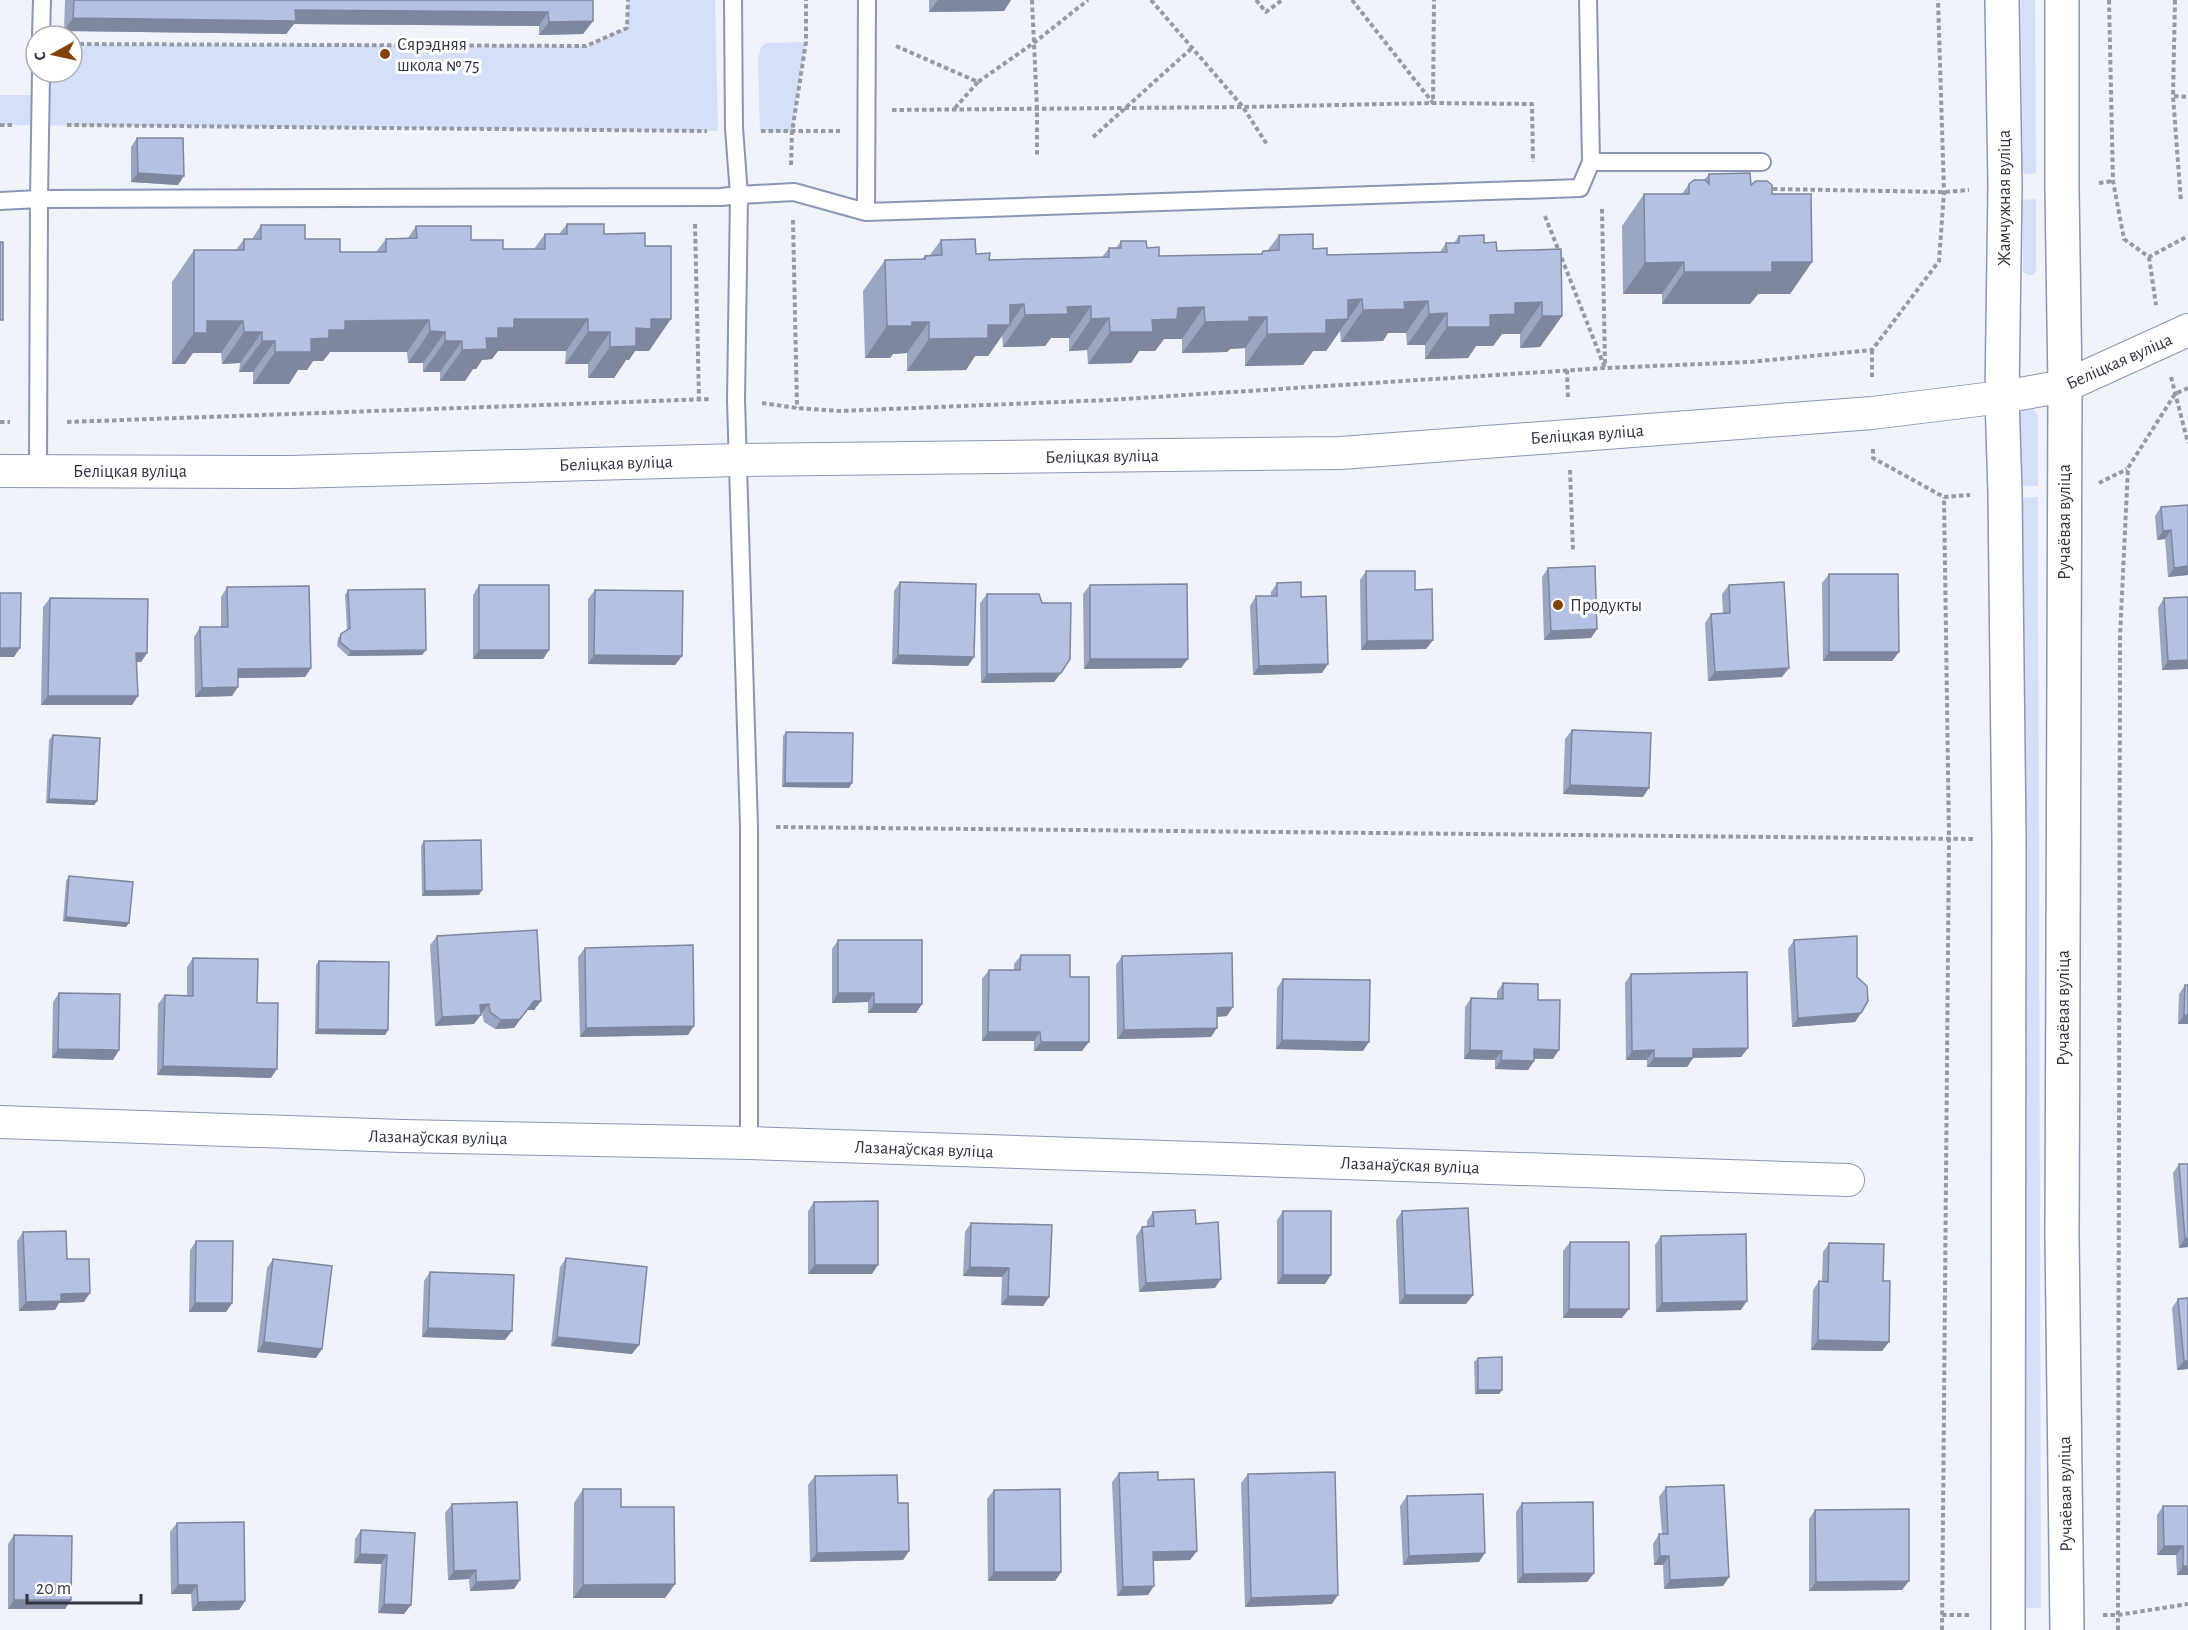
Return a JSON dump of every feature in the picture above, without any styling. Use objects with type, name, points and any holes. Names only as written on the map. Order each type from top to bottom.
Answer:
[{"type":"main road","points":[[2062,0],[2061,189],[2065,386]]},
{"type":"main road","name":"Жамчужная вуліца","points":[[1995,5],[2003,70],[2005,186],[2002,397]]},
{"type":"main road","name":"Ручаёвая вуліца","points":[[2065,386],[2062,1237],[2067,1630]]},
{"type":"main road","points":[[2002,397],[2006,494],[2009,840],[2008,1630]]},
{"type":"street","name":"Беліцкая вуліца","points":[[0,471],[290,472],[739,460],[1341,453],[1872,413],[2002,397],[2065,386],[2188,330]]},
{"type":"street","name":"Лазанаўская вуліца","points":[[0,1122],[402,1136],[749,1143],[1848,1180]]},
{"type":"lane","points":[[41,24],[42,0]]},
{"type":"lane","points":[[733,0],[734,128],[740,195],[736,400],[749,827],[749,1143]]},
{"type":"lane","points":[[866,212],[867,0]]},
{"type":"lane","points":[[0,201],[721,197],[794,192],[866,212],[1580,188],[1591,162],[1588,0]]},
{"type":"lane","points":[[38,470],[41,84]]},
{"type":"lane","points":[[1591,162],[1762,162]]},
{"type":"path","points":[[84,44],[586,46],[627,28],[628,0]]},
{"type":"path","points":[[797,408],[792,238],[794,192],[791,167],[792,132],[806,42],[806,0]]},
{"type":"path","points":[[1032,0],[1037,108],[1036,155]]},
{"type":"path","points":[[955,108],[978,82],[1035,42],[1088,0]]},
{"type":"path","points":[[1151,0],[1243,107],[1268,146]]},
{"type":"path","points":[[1256,0],[1266,12],[1282,0]]},
{"type":"path","points":[[1352,0],[1433,102]]},
{"type":"path","points":[[1433,102],[1434,0]]},
{"type":"path","points":[[752,401],[797,408],[840,411],[1108,400],[1605,368],[1750,362],[1872,350],[1939,261],[1944,192],[1938,0]]},
{"type":"path","points":[[2109,0],[2113,181],[2124,239],[2149,257],[2188,236]]},
{"type":"path","points":[[2175,0],[2174,96],[2181,202]]},
{"type":"path","points":[[895,46],[978,82]]},
{"type":"path","points":[[1092,137],[1192,48]]},
{"type":"path","points":[[2174,96],[2188,97]]},
{"type":"path","points":[[760,131],[854,131],[867,112],[955,108],[1126,109],[1433,102],[1532,104],[1534,189],[1605,368]]},
{"type":"path","points":[[0,125],[718,131]]},
{"type":"path","points":[[699,399],[695,220],[721,197]]},
{"type":"path","points":[[1602,209],[1605,368]]},
{"type":"path","points":[[2104,482],[2128,468],[2175,394],[2188,388]]},
{"type":"path","points":[[2175,394],[2188,443]]},
{"type":"path","points":[[60,422],[715,400]]},
{"type":"path","points":[[2118,1630],[2120,648],[2128,468]]},
{"type":"path","points":[[1942,1630],[1949,839],[1944,497]]},
{"type":"path","points":[[749,827],[2009,840]]},
{"type":"path","points":[[2118,1615],[2188,1604]]},
{"type":"shaded area","points":[[628,0],[715,0],[718,131],[0,125],[0,95],[41,95],[41,84],[84,84],[84,44],[586,46],[627,28]]},
{"type":"shaded area","points":[[2021,0],[2035,0],[2036,173],[2023,174]]},
{"type":"shaded area","points":[[806,42],[792,132],[760,131],[758,60],[761,47],[766,43]]},
{"type":"shaded area","points":[[2036,199],[2036,271],[2033,275],[2028,275],[2023,272],[2023,200]]},
{"type":"shaded area","points":[[2024,408],[2032,408],[2038,415],[2038,486],[2019,486],[2019,414]]},
{"type":"shaded area","points":[[2038,497],[2041,1608],[2024,1608],[2018,498]]},
{"type":"building","points":[[74,0],[593,0],[593,21],[549,22],[548,12],[295,10],[296,21],[73,18]]},
{"type":"building","points":[[137,138],[183,138],[184,176],[138,173]]},
{"type":"building","points":[[1750,173],[1751,185],[1756,181],[1767,181],[1772,185],[1772,194],[1811,194],[1812,262],[1772,262],[1772,272],[1684,272],[1684,262],[1645,263],[1644,194],[1689,194],[1689,184],[1694,180],[1705,180],[1709,184],[1709,174]]},
{"type":"building","points":[[567,224],[604,224],[604,234],[645,233],[645,246],[671,246],[671,319],[651,319],[651,329],[636,328],[636,346],[610,347],[610,332],[588,332],[588,319],[514,319],[514,328],[498,328],[498,338],[486,338],[487,349],[462,350],[462,341],[445,341],[445,332],[430,331],[429,320],[345,321],[345,330],[329,330],[329,338],[311,339],[311,352],[275,352],[275,341],[262,341],[262,332],[244,332],[243,321],[207,321],[207,333],[194,333],[194,250],[244,250],[244,239],[261,239],[261,225],[305,225],[305,239],[340,239],[340,252],[386,252],[386,239],[417,238],[416,226],[471,226],[471,240],[503,240],[503,249],[545,249],[545,234],[567,234]]},
{"type":"building","points":[[1313,234],[1313,249],[1327,248],[1327,255],[1447,252],[1446,243],[1459,243],[1459,236],[1484,235],[1484,243],[1496,242],[1497,251],[1561,249],[1562,316],[1542,316],[1542,302],[1515,303],[1515,314],[1490,315],[1490,327],[1447,327],[1447,313],[1429,314],[1428,301],[1404,302],[1405,309],[1363,310],[1362,299],[1348,300],[1348,319],[1326,320],[1326,333],[1267,334],[1267,317],[1249,317],[1249,321],[1205,322],[1204,307],[1178,308],[1177,319],[1152,320],[1153,332],[1110,332],[1109,318],[1091,319],[1091,306],[1067,307],[1068,314],[1025,315],[1024,304],[1010,305],[1010,325],[988,325],[988,338],[929,339],[929,322],[912,322],[912,326],[887,326],[885,260],[925,259],[925,256],[942,255],[941,240],[975,239],[976,254],[990,253],[989,260],[1109,257],[1109,248],[1121,248],[1121,241],[1146,241],[1147,248],[1159,247],[1159,256],[1262,254],[1263,251],[1279,250],[1279,235]]},
{"type":"building","points":[[0,242],[3,242],[3,320],[0,320]]},
{"type":"building","points":[[2188,505],[2188,566],[2174,568],[2171,530],[2163,531],[2161,507]]},
{"type":"building","points":[[1595,566],[1597,629],[1551,631],[1548,568]]},
{"type":"building","points":[[1366,571],[1415,571],[1415,590],[1432,589],[1433,640],[1367,641]]},
{"type":"building","points":[[1829,574],[1898,574],[1899,652],[1829,652]]},
{"type":"building","points":[[900,582],[976,584],[974,657],[898,655]]},
{"type":"building","points":[[1301,582],[1301,597],[1326,596],[1328,664],[1259,666],[1256,596],[1277,596],[1277,583]]},
{"type":"building","points":[[1784,582],[1789,668],[1715,672],[1711,614],[1730,613],[1729,585]]},
{"type":"building","points":[[1187,584],[1188,659],[1090,659],[1090,585]]},
{"type":"building","points":[[479,585],[549,585],[549,650],[479,650]]},
{"type":"building","points":[[309,586],[311,668],[238,669],[238,687],[202,688],[200,627],[228,627],[227,587]]},
{"type":"building","points":[[425,589],[426,650],[351,651],[340,642],[341,634],[350,628],[348,590]]},
{"type":"building","points":[[595,590],[683,591],[682,656],[594,655]]},
{"type":"building","points":[[0,593],[21,593],[20,648],[0,648]]},
{"type":"building","points":[[987,594],[1039,594],[1042,603],[1071,603],[1070,659],[1061,673],[987,674]]},
{"type":"building","points":[[2188,597],[2188,660],[2168,661],[2164,598]]},
{"type":"building","points":[[50,598],[148,599],[147,653],[136,653],[138,696],[48,696]]},
{"type":"building","points":[[1572,730],[1651,733],[1649,788],[1570,785]]},
{"type":"building","points":[[786,732],[853,733],[852,783],[785,783]]},
{"type":"building","points":[[53,735],[100,738],[97,801],[49,799]]},
{"type":"building","points":[[481,840],[482,890],[425,891],[424,841]]},
{"type":"building","points":[[69,876],[133,882],[129,923],[66,917]]},
{"type":"building","points":[[537,930],[541,1001],[534,1001],[520,1019],[501,1020],[490,1012],[489,1004],[480,1005],[481,1015],[442,1017],[437,936]]},
{"type":"building","points":[[1857,936],[1857,977],[1867,986],[1868,1001],[1861,1013],[1798,1018],[1794,940]]},
{"type":"building","points":[[838,940],[922,940],[922,1004],[874,1004],[874,993],[838,993]]},
{"type":"building","points":[[693,945],[694,1026],[586,1028],[585,948]]},
{"type":"building","points":[[1232,953],[1233,1007],[1217,1008],[1217,1028],[1124,1030],[1122,956]]},
{"type":"building","points":[[1021,955],[1070,955],[1070,977],[1089,977],[1089,1042],[1041,1042],[1040,1032],[988,1032],[989,970],[1020,970]]},
{"type":"building","points":[[193,958],[258,959],[257,1003],[278,1003],[277,1069],[163,1066],[165,995],[193,996]]},
{"type":"building","points":[[319,961],[389,962],[388,1030],[318,1029]]},
{"type":"building","points":[[1747,972],[1748,1048],[1693,1049],[1693,1058],[1654,1058],[1654,1050],[1632,1051],[1631,974]]},
{"type":"building","points":[[1283,979],[1370,980],[1369,1042],[1282,1040]]},
{"type":"building","points":[[1503,983],[1538,984],[1538,1000],[1560,1000],[1559,1050],[1534,1049],[1534,1061],[1501,1060],[1502,1051],[1470,1050],[1471,998],[1503,999]]},
{"type":"building","points":[[2185,985],[2188,985],[2188,1015],[2184,1015]]},
{"type":"building","points":[[59,993],[120,994],[119,1050],[58,1049]]},
{"type":"building","points":[[2179,1164],[2188,1164],[2188,1238],[2185,1239]]},
{"type":"building","points":[[878,1201],[878,1265],[815,1265],[814,1202]]},
{"type":"building","points":[[1468,1208],[1473,1295],[1405,1295],[1402,1211]]},
{"type":"building","points":[[1195,1210],[1196,1224],[1218,1222],[1221,1279],[1146,1283],[1142,1227],[1154,1226],[1153,1212]]},
{"type":"building","points":[[1283,1211],[1331,1211],[1331,1275],[1283,1275]]},
{"type":"building","points":[[971,1223],[1052,1225],[1049,1297],[1008,1296],[1009,1268],[970,1267]]},
{"type":"building","points":[[66,1231],[67,1259],[89,1259],[90,1293],[61,1294],[61,1301],[26,1302],[23,1232]]},
{"type":"building","points":[[1746,1234],[1747,1301],[1662,1303],[1661,1236]]},
{"type":"building","points":[[196,1241],[233,1241],[232,1303],[195,1303]]},
{"type":"building","points":[[1570,1242],[1629,1242],[1629,1309],[1569,1309]]},
{"type":"building","points":[[1829,1243],[1884,1244],[1883,1281],[1890,1281],[1889,1342],[1818,1340],[1819,1281],[1828,1282]]},
{"type":"building","points":[[566,1258],[647,1267],[639,1345],[557,1337]]},
{"type":"building","points":[[273,1259],[332,1266],[322,1349],[264,1342]]},
{"type":"building","points":[[430,1272],[514,1275],[512,1331],[428,1328]]},
{"type":"building","points":[[2188,1298],[2188,1361],[2184,1361],[2178,1299]]},
{"type":"building","points":[[1502,1357],[1502,1390],[1478,1390],[1478,1358]]},
{"type":"building","points":[[1158,1472],[1158,1480],[1194,1479],[1197,1551],[1153,1552],[1154,1586],[1123,1587],[1119,1473]]},
{"type":"building","points":[[1335,1472],[1338,1595],[1251,1598],[1248,1474]]},
{"type":"building","points":[[897,1475],[898,1503],[908,1503],[909,1551],[817,1553],[815,1476]]},
{"type":"building","points":[[1724,1485],[1729,1577],[1670,1580],[1669,1556],[1660,1556],[1659,1534],[1668,1534],[1666,1487]]},
{"type":"building","points":[[583,1489],[621,1489],[621,1507],[674,1507],[675,1584],[583,1585]]},
{"type":"building","points":[[1060,1489],[1061,1572],[994,1572],[994,1490]]},
{"type":"building","points":[[1483,1494],[1485,1553],[1409,1556],[1407,1496]]},
{"type":"building","points":[[517,1502],[520,1580],[476,1582],[476,1570],[454,1571],[452,1504]]},
{"type":"building","points":[[1593,1502],[1594,1573],[1523,1574],[1522,1503]]},
{"type":"building","points":[[2163,1506],[2188,1506],[2188,1566],[2183,1566],[2183,1546],[2164,1546]]},
{"type":"building","points":[[1909,1509],[1909,1581],[1816,1582],[1815,1510]]},
{"type":"building","points":[[244,1522],[245,1601],[198,1602],[197,1585],[178,1585],[177,1523]]},
{"type":"building","points":[[361,1530],[415,1533],[411,1605],[384,1604],[387,1555],[360,1554]]},
{"type":"building","points":[[14,1535],[72,1536],[71,1600],[14,1600]]},
{"type":"place","name":"Сярэдняя школа № 75","points":[[385,54]]},
{"type":"place","name":"Продукты","points":[[1558,605]]}]
